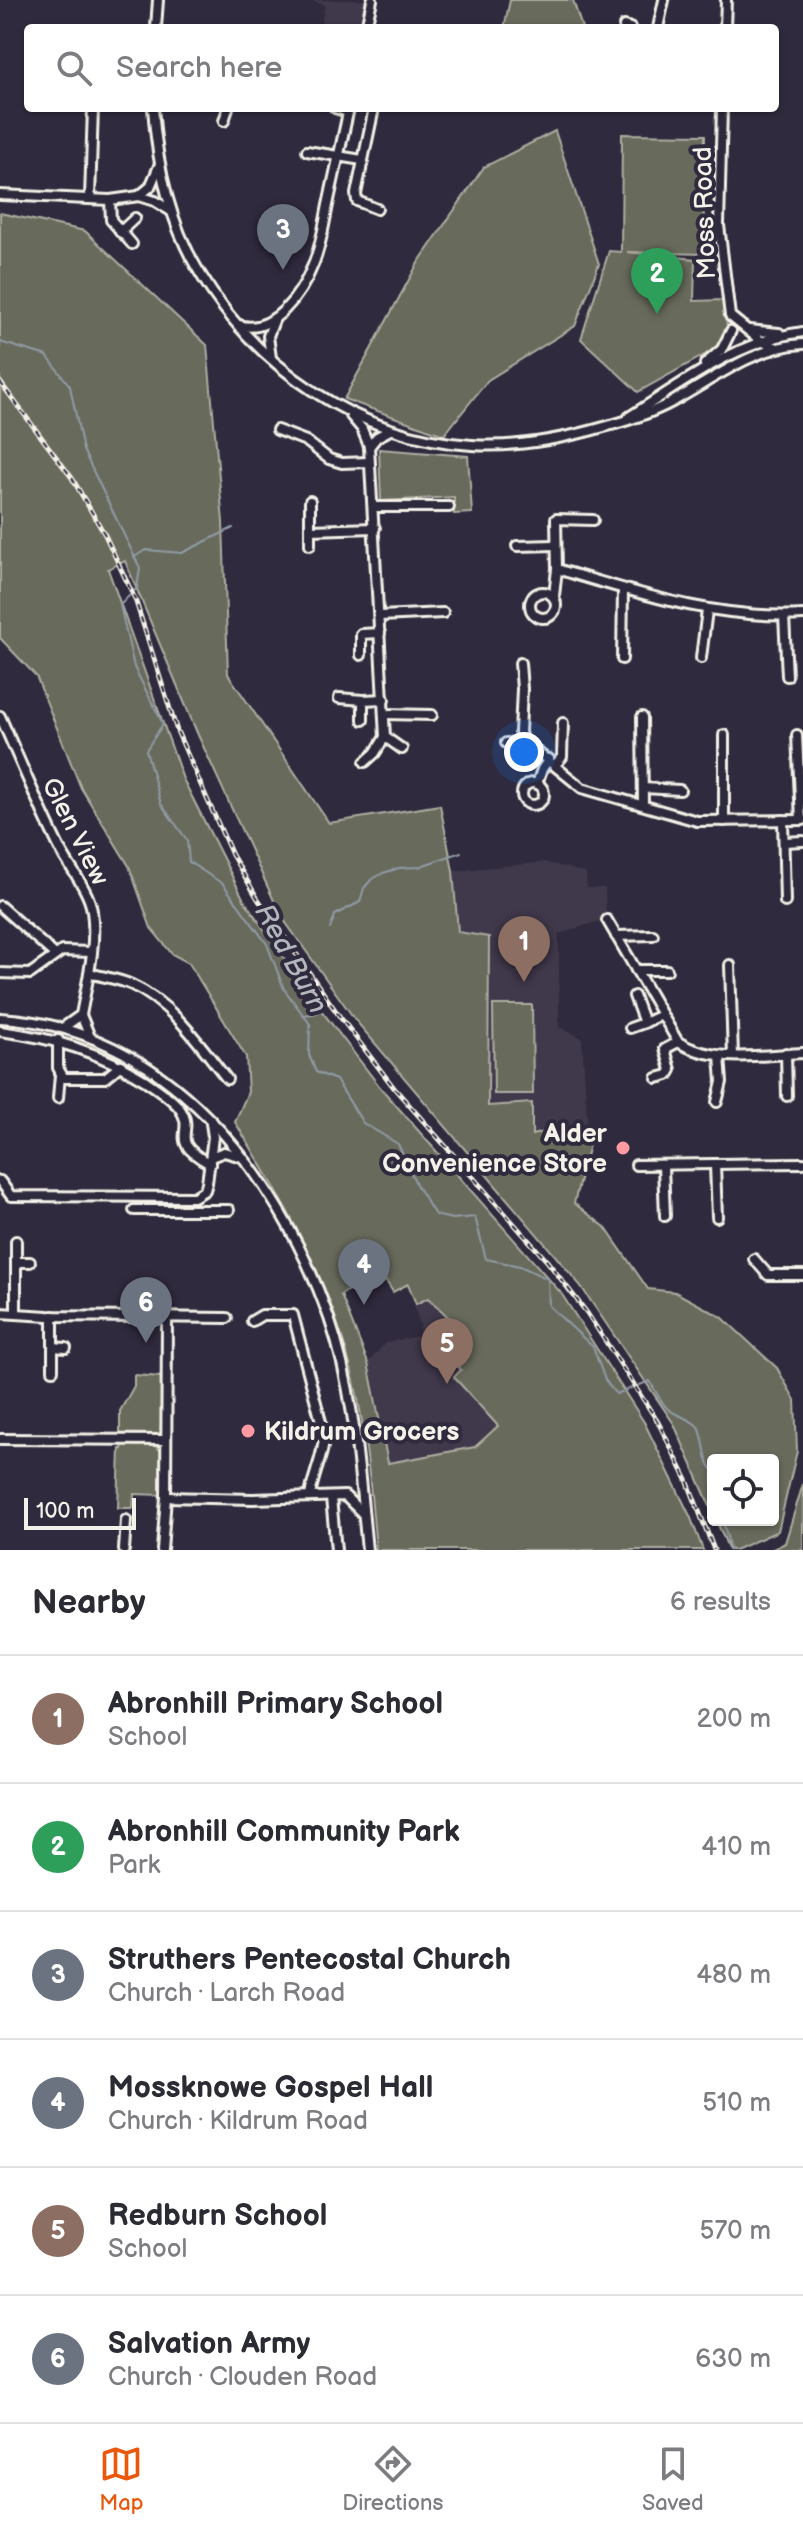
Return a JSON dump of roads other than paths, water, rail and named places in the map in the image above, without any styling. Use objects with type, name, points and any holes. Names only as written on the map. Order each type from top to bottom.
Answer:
[{"type":"street","points":[[156,24],[158,0]]},
{"type":"street","points":[[367,24],[372,0]]},
{"type":"street","points":[[659,24],[664,0]]},
{"type":"street","points":[[725,24],[726,0]]},
{"type":"street","points":[[90,198],[93,112]]},
{"type":"street","points":[[153,112],[159,166],[173,212],[196,268],[224,309],[285,371],[345,410],[390,430],[472,445],[512,445],[564,438],[641,416],[775,347],[803,344]]},
{"type":"street","points":[[224,121],[227,112]]},
{"type":"street","points":[[271,358],[268,336],[276,318],[297,295],[314,264],[349,112]]},
{"type":"street","points":[[373,112],[356,194],[357,201],[377,209]]},
{"type":"street","name":"Moss Road","points":[[717,375],[731,342],[719,225],[722,112]]},
{"type":"street","points":[[307,151],[362,160]]},
{"type":"street","points":[[139,196],[150,187],[159,166]]},
{"type":"street","points":[[0,195],[110,200],[139,196],[173,212]]},
{"type":"street","points":[[110,200],[111,220],[132,244]]},
{"type":"street","points":[[120,232],[135,218]]},
{"type":"street","name":"Moss Road","points":[[730,316],[761,341],[775,347]]},
{"type":"street","points":[[238,325],[256,328],[276,318]]},
{"type":"street","points":[[748,330],[803,332]]},
{"type":"street","points":[[684,381],[722,349],[731,331]]},
{"type":"street","points":[[621,422],[725,358],[761,341],[789,333]]},
{"type":"street","points":[[345,410],[362,429],[369,447],[374,507],[385,737],[365,762]]},
{"type":"street","points":[[277,430],[306,441],[329,459],[342,463],[369,462]]},
{"type":"street","points":[[369,447],[377,437],[390,430]]},
{"type":"street","points":[[310,501],[310,545]]},
{"type":"street","points":[[374,507],[449,507]]},
{"type":"street","points":[[554,596],[556,519],[593,520]]},
{"type":"street","points":[[310,530],[375,528]]},
{"type":"street","points":[[517,546],[556,545]]},
{"type":"street","points":[[557,569],[707,610],[803,615]]},
{"type":"street","points":[[622,659],[623,589]]},
{"type":"street","points":[[701,658],[707,610]]},
{"type":"street","points":[[380,616],[443,613]]},
{"type":"street","points":[[784,616],[787,676]]},
{"type":"street","points":[[361,655],[361,634],[380,633]]},
{"type":"street","points":[[520,663],[520,732],[523,745]]},
{"type":"street","points":[[339,698],[384,699]]},
{"type":"street","points":[[363,700],[363,720]]},
{"type":"street","points":[[384,714],[432,715]]},
{"type":"street","name":"Glen View","points":[[0,716],[40,810],[90,900],[91,952],[81,1015]]},
{"type":"street","points":[[642,717],[643,805]]},
{"type":"street","points":[[537,784],[542,769],[562,757],[563,723]]},
{"type":"street","points":[[724,735],[724,821]]},
{"type":"street","points":[[506,743],[523,745],[552,762],[582,788],[697,821],[802,820],[797,735]]},
{"type":"street","points":[[385,737],[402,749]]},
{"type":"street","points":[[643,788],[680,790]]},
{"type":"street","points":[[783,820],[785,902]]},
{"type":"street","points":[[784,842],[803,841]]},
{"type":"street","points":[[0,906],[54,954]]},
{"type":"street","points":[[607,920],[678,1042],[693,1051],[720,1056],[803,1053]]},
{"type":"street","points":[[616,936],[653,935]]},
{"type":"street","points":[[0,973],[30,974],[54,954],[71,949],[91,952]]},
{"type":"street","points":[[730,965],[733,1056]]},
{"type":"street","points":[[636,970],[667,970]]},
{"type":"street","points":[[89,973],[130,984],[160,1002],[199,1043],[227,1079]]},
{"type":"street","points":[[634,996],[644,1023]]},
{"type":"street","points":[[64,1027],[81,1015],[90,1037]]},
{"type":"street","points":[[630,1028],[661,1015]]},
{"type":"street","points":[[0,1018],[64,1027],[116,1049],[169,1080],[210,1119],[243,1157],[291,1234],[330,1320],[355,1424],[367,1550]]},
{"type":"street","points":[[0,1031],[58,1040],[121,1065],[181,1110],[186,1147],[192,1154],[211,1161]]},
{"type":"street","points":[[58,1040],[58,1098]]},
{"type":"street","points":[[657,1078],[668,1075],[671,1070],[665,1049],[678,1042]]},
{"type":"street","points":[[786,1053],[787,1096]]},
{"type":"street","points":[[717,1102],[722,1082],[720,1056]]},
{"type":"street","points":[[60,1075],[64,1078],[105,1078],[121,1065]]},
{"type":"street","points":[[0,1181],[11,1196],[200,1195],[207,1183],[211,1161],[213,1137],[210,1119]]},
{"type":"street","points":[[211,1161],[224,1152],[243,1157]]},
{"type":"street","points":[[636,1165],[803,1163]]},
{"type":"street","points":[[715,1165],[717,1217]]},
{"type":"street","points":[[663,1166],[665,1216]]},
{"type":"street","points":[[171,1197],[172,1210]]},
{"type":"street","points":[[134,1210],[229,1210]]},
{"type":"street","points":[[16,1241],[16,1313]]},
{"type":"street","points":[[754,1259],[768,1275],[803,1275]]},
{"type":"street","points":[[16,1262],[30,1262]]},
{"type":"street","points":[[0,1313],[227,1318]]},
{"type":"street","points":[[252,1321],[262,1315],[293,1315],[324,1433],[310,1497]]},
{"type":"street","points":[[51,1316],[53,1370]]},
{"type":"street","points":[[162,1550],[166,1497],[167,1316]]},
{"type":"street","points":[[53,1347],[66,1348]]},
{"type":"street","points":[[291,1432],[324,1433]]},
{"type":"street","points":[[0,1439],[166,1440]]},
{"type":"street","points":[[166,1497],[331,1498],[345,1496],[354,1488],[361,1473]]},
{"type":"street","points":[[345,1496],[364,1514]]},
{"type":"street","points":[[331,1498],[336,1550]]},
{"type":"street","points":[[124,1550],[126,1520]]},
{"type":"waterway","name":"Red Burn","points":[[0,342],[47,356],[70,386],[83,450],[140,568],[137,588],[120,605],[134,667],[163,724],[146,750],[161,804],[187,840],[189,862],[223,884],[267,944],[284,989],[310,1024],[309,1055],[316,1072],[336,1080],[363,1123],[398,1144],[417,1186],[435,1215],[452,1219],[475,1217],[486,1259],[520,1266],[548,1279],[549,1306],[593,1347],[605,1380],[616,1394],[650,1381],[667,1408],[696,1424],[707,1457]]},
{"type":"waterway","points":[[134,557],[146,550],[182,553],[233,528]]},
{"type":"waterway","points":[[330,929],[335,915],[360,902],[364,888],[371,880],[399,868],[418,867],[461,852]]},
{"type":"waterway","points":[[305,1015],[322,1009]]},
{"type":"waterway","name":"Red Burn","points":[[724,1526],[730,1550]]},
{"type":"railway","points":[[0,382],[72,478],[105,535],[135,599],[177,731],[232,855],[258,899],[340,1017],[395,1089],[547,1261],[587,1313],[658,1422],[687,1480],[714,1550]]},
{"type":"place","name":"Struthers Pentecostal Church","points":[[283,270]]},
{"type":"place","name":"Abronhill Community Park","points":[[657,314]]},
{"type":"place","name":"Abronhill Primary School","points":[[524,982]]},
{"type":"place","name":"Alder Convenience Store","points":[[623,1148]]},
{"type":"place","name":"Mossknowe Gospel Hall","points":[[364,1305]]},
{"type":"place","name":"Salvation Army","points":[[146,1343]]},
{"type":"place","name":"Redburn School","points":[[447,1384]]},
{"type":"place","name":"Kildrum Grocers","points":[[248,1431]]}]
